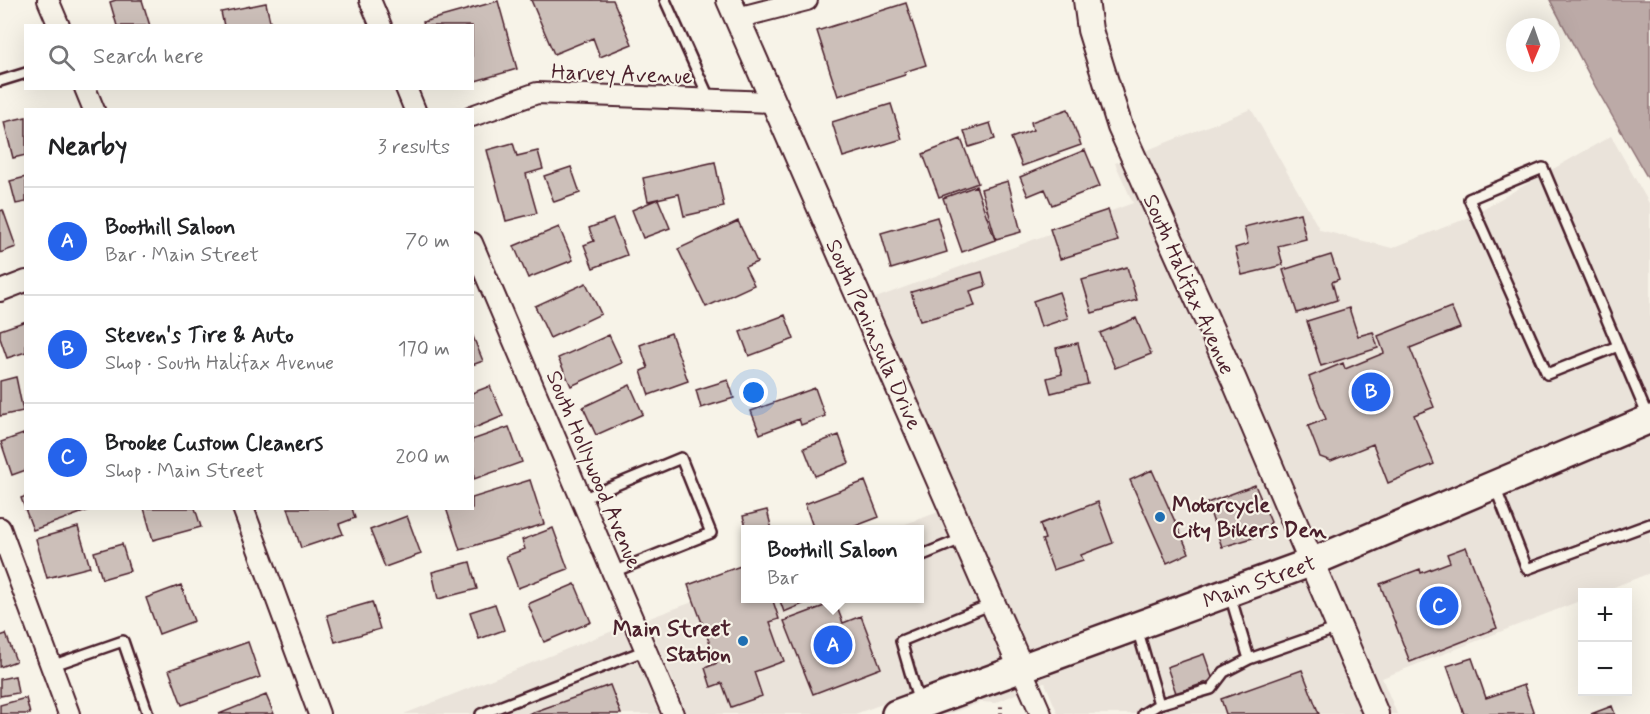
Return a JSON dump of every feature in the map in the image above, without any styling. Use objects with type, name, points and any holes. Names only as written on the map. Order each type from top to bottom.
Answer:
[{"type":"main road","name":"Main Street","points":[[908,710],[1312,562],[1650,419]]},
{"type":"street","points":[[48,0],[58,24]]},
{"type":"street","points":[[370,0],[380,24]]},
{"type":"street","points":[[733,9],[807,0]]},
{"type":"street","name":"South Halifax Avenue","points":[[1086,0],[1090,30],[1120,127],[1229,369],[1376,714]]},
{"type":"street","name":"South Peninsula Drive","points":[[733,9],[1021,668]]},
{"type":"street","points":[[86,90],[93,108]]},
{"type":"street","points":[[407,90],[414,108]]},
{"type":"street","name":"Harvey Avenue","points":[[474,115],[537,93],[774,102]]},
{"type":"street","name":"South Hollywood Avenue","points":[[474,248],[674,714]]},
{"type":"street","points":[[0,291],[24,282]]},
{"type":"street","points":[[244,510],[319,714]]},
{"type":"street","points":[[0,528],[69,714]]},
{"type":"street","points":[[1021,668],[1041,714]]},
{"type":"lane","points":[[665,0],[710,100]]},
{"type":"lane","points":[[0,81],[24,74]]},
{"type":"lane","points":[[1618,346],[1547,374],[1469,199],[1544,168],[1650,419]]},
{"type":"lane","points":[[582,500],[681,458],[711,533],[613,572]]},
{"type":"lane","points":[[1494,485],[1527,569],[1650,524]]},
{"type":"lane","points":[[924,554],[964,538]]},
{"type":"lane","points":[[1229,592],[1249,659]]},
{"type":"lane","points":[[908,710],[901,640],[993,603]]},
{"type":"lane","points":[[1136,626],[1159,704]]},
{"type":"lane","points":[[1143,714],[1159,704],[1211,689],[1224,672],[1249,659],[1340,628]]},
{"type":"lane","points":[[51,666],[123,641],[148,714]]},
{"type":"lane","points":[[481,714],[646,650]]},
{"type":"shaded area","points":[[1550,0],[1650,0],[1650,182],[1595,86]]},
{"type":"shaded area","points":[[1251,109],[1320,230],[1392,248],[1465,219],[1611,136],[1650,205],[1650,404],[1319,544],[1145,151]]},
{"type":"shaded area","points":[[1121,161],[1295,554],[1027,651],[873,299],[1133,203],[1115,163]]},
{"type":"shaded area","points":[[1650,435],[1650,573],[1611,588],[1578,588],[1578,602],[1382,678],[1397,714],[1390,714],[1330,570]]},
{"type":"shaded area","points":[[939,512],[1003,660],[855,714],[687,714],[647,619],[741,584],[741,603],[924,603],[924,525],[902,525]]},
{"type":"shaded area","points":[[1306,580],[1362,714],[1058,714],[1045,683],[1041,683],[1039,677]]},
{"type":"shaded area","points":[[623,627],[659,714],[404,714],[587,641]]},
{"type":"shaded area","points":[[1014,686],[1018,693],[995,703],[982,702],[949,714],[937,714]]},
{"type":"building","points":[[142,0],[149,24],[116,24],[110,2]]},
{"type":"building","points":[[531,0],[613,0],[632,44],[600,57],[593,38],[554,54]]},
{"type":"building","points":[[498,1],[517,69],[474,81],[474,24],[424,24],[423,22]]},
{"type":"building","points":[[266,3],[271,24],[224,24],[221,12]]},
{"type":"building","points":[[906,3],[926,65],[904,72],[905,75],[838,96],[817,31]]},
{"type":"building","points":[[891,104],[902,139],[843,157],[832,122]]},
{"type":"building","points":[[1068,109],[1081,145],[1022,166],[1011,138],[1033,130],[1031,122]]},
{"type":"building","points":[[24,117],[24,155],[13,158],[4,122]]},
{"type":"building","points":[[990,123],[995,139],[969,147],[964,131]]},
{"type":"building","points":[[961,139],[978,183],[939,197],[923,154]]},
{"type":"building","points":[[513,143],[517,156],[538,151],[543,169],[526,174],[537,213],[506,221],[487,150]]},
{"type":"building","points":[[1085,150],[1100,186],[1052,205],[1045,189],[1028,196],[1020,177]]},
{"type":"building","points":[[715,162],[724,207],[684,216],[679,194],[648,201],[643,178]]},
{"type":"building","points":[[571,167],[580,193],[554,202],[544,176]]},
{"type":"building","points":[[24,178],[24,202],[16,204],[10,181]]},
{"type":"building","points":[[1008,181],[1021,232],[996,239],[981,189]]},
{"type":"building","points":[[976,186],[995,240],[962,252],[943,198]]},
{"type":"building","points":[[658,199],[670,228],[643,238],[632,210]]},
{"type":"building","points":[[3,210],[16,247],[0,253],[0,211]]},
{"type":"building","points":[[1108,210],[1118,241],[1060,259],[1050,229]]},
{"type":"building","points":[[1300,213],[1306,239],[1278,246],[1283,265],[1242,275],[1235,248],[1248,244],[1244,227]]},
{"type":"building","points":[[937,217],[947,252],[891,269],[881,233]]},
{"type":"building","points":[[613,219],[627,255],[593,268],[584,245],[594,241],[589,228]]},
{"type":"building","points":[[738,221],[757,262],[745,267],[754,285],[706,307],[678,249]]},
{"type":"building","points":[[559,227],[573,260],[528,278],[514,246]]},
{"type":"building","points":[[1331,255],[1339,279],[1332,282],[1337,300],[1297,313],[1283,270]]},
{"type":"building","points":[[1127,267],[1137,300],[1092,313],[1082,280]]},
{"type":"building","points":[[982,272],[986,286],[970,291],[975,306],[920,321],[911,292]]},
{"type":"building","points":[[586,283],[601,314],[550,338],[535,306]]},
{"type":"building","points":[[1059,292],[1068,318],[1041,327],[1033,301]]},
{"type":"building","points":[[1451,307],[1460,328],[1410,348],[1434,407],[1414,415],[1434,464],[1388,483],[1373,444],[1331,461],[1320,457],[1308,426],[1326,419],[1309,377],[1343,363],[1345,369],[1384,353],[1378,336]]},
{"type":"building","points":[[1349,308],[1358,336],[1373,332],[1378,348],[1321,366],[1307,321]]},
{"type":"building","points":[[785,315],[794,339],[749,356],[740,332]]},
{"type":"building","points":[[1136,318],[1151,354],[1115,368],[1100,333]]},
{"type":"building","points":[[24,322],[24,353],[7,358],[0,338],[0,330]]},
{"type":"building","points":[[671,333],[688,381],[649,395],[641,371],[648,368],[640,345]]},
{"type":"building","points":[[609,335],[622,363],[571,386],[558,358]]},
{"type":"building","points":[[474,339],[483,361],[474,364]]},
{"type":"building","points":[[1078,343],[1088,384],[1051,393],[1047,378],[1062,374],[1056,348]]},
{"type":"building","points":[[16,377],[23,411],[0,416],[0,381]]},
{"type":"building","points":[[728,380],[734,398],[701,408],[696,390]]},
{"type":"building","points":[[630,385],[643,414],[596,435],[583,407]]},
{"type":"building","points":[[490,386],[503,416],[474,428],[474,392]]},
{"type":"building","points":[[815,388],[825,416],[801,425],[799,419],[760,434],[751,411]]},
{"type":"building","points":[[509,427],[522,462],[474,479],[474,439]]},
{"type":"building","points":[[24,434],[24,471],[12,475],[1,442]]},
{"type":"building","points":[[839,435],[849,463],[815,476],[804,448]]},
{"type":"building","name":"Motorcycle City Bikers Den","points":[[1152,470],[1189,553],[1167,563],[1130,480]]},
{"type":"building","points":[[530,480],[544,524],[460,550],[447,510],[474,510],[474,497]]},
{"type":"building","points":[[865,481],[879,517],[858,525],[812,525],[805,504]]},
{"type":"building","points":[[1255,485],[1271,522],[1259,536],[1222,547],[1207,503]]},
{"type":"building","points":[[1098,502],[1113,543],[1081,555],[1083,560],[1053,570],[1042,540],[1045,539],[1040,524]]},
{"type":"building","points":[[26,510],[89,510],[33,530]]},
{"type":"building","points":[[145,510],[196,510],[201,527],[153,540]]},
{"type":"building","points":[[289,510],[353,510],[355,518],[339,524],[343,534],[301,548]]},
{"type":"building","points":[[767,510],[771,525],[746,525],[743,516]]},
{"type":"building","points":[[407,516],[421,554],[385,567],[370,530]]},
{"type":"building","points":[[78,527],[90,567],[47,578],[36,539]]},
{"type":"building","points":[[553,528],[568,569],[518,588],[506,556],[525,549],[522,540]]},
{"type":"building","points":[[122,544],[130,571],[102,579],[94,552]]},
{"type":"building","points":[[1466,547],[1497,628],[1410,662],[1380,584],[1420,569],[1421,573],[1450,562],[1447,554]]},
{"type":"building","points":[[470,562],[477,589],[438,599],[432,572]]},
{"type":"building","name":"Main Street Station","points":[[741,566],[741,603],[774,603],[779,619],[770,622],[784,661],[754,672],[762,696],[731,707],[722,683],[711,687],[705,668],[717,663],[688,585]]},
{"type":"building","points":[[575,584],[591,622],[544,642],[528,604]]},
{"type":"building","points":[[181,585],[194,621],[159,634],[146,598]]},
{"type":"building","points":[[372,602],[380,629],[335,642],[327,615]]},
{"type":"building","points":[[781,603],[805,603],[784,612]]},
{"type":"building","points":[[835,603],[843,623],[861,616],[881,668],[813,694],[784,621]]},
{"type":"building","points":[[495,604],[504,630],[479,639],[470,612]]},
{"type":"building","points":[[6,634],[16,661],[0,667],[0,636]]},
{"type":"building","points":[[248,642],[260,677],[182,705],[169,670]]},
{"type":"building","points":[[1204,654],[1213,680],[1176,693],[1167,667]]},
{"type":"building","points":[[1472,658],[1486,698],[1524,685],[1534,714],[1464,714],[1447,666]]},
{"type":"building","points":[[1302,670],[1319,714],[1226,714],[1221,699]]},
{"type":"building","points":[[15,676],[18,693],[0,696],[0,679]]},
{"type":"building","points":[[610,685],[621,714],[528,714]]},
{"type":"building","points":[[266,695],[274,714],[219,714]]},
{"type":"building","points":[[26,698],[30,714],[0,714],[0,705]]},
{"type":"building","points":[[1612,706],[1615,714],[1591,714]]},
{"type":"place","name":"Steven's Tire & Auto","points":[[1371,392]]},
{"type":"place","name":"Motorcycle City Bikers Den","points":[[1160,517]]},
{"type":"place","name":"Brooke Custom Cleaners","points":[[1439,606]]},
{"type":"place","name":"Main Street Station","points":[[743,641]]},
{"type":"place","name":"Boothill Saloon","points":[[833,645]]}]
